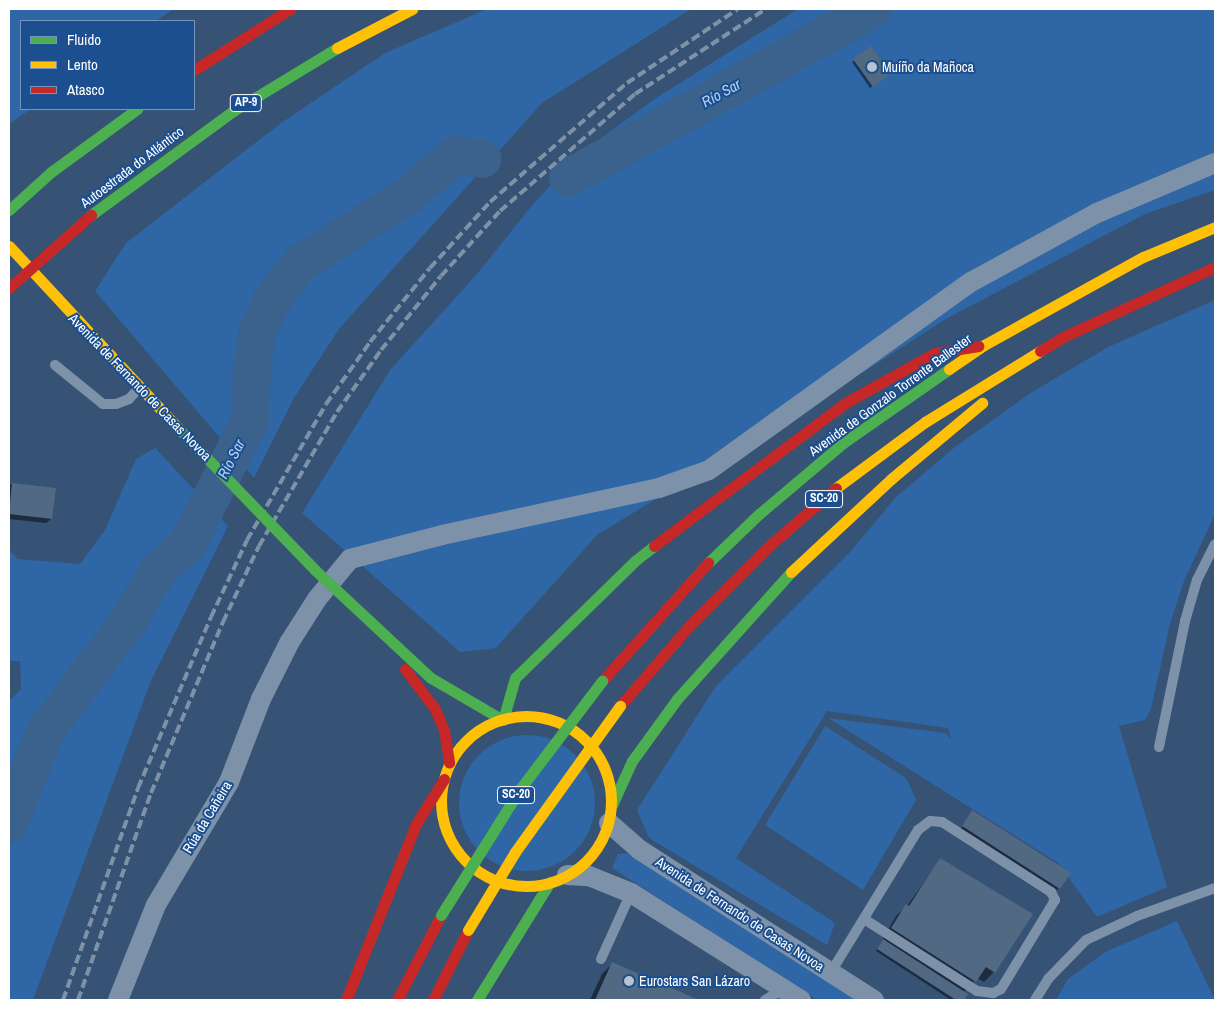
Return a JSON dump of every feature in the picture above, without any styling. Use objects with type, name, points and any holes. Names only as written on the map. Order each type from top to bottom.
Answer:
[{"type":"main road","points":[[195,69],[290,9]]},
{"type":"main road","name":"Autoestrada do Atlántico","points":[[9,288],[91,215],[233,111],[358,35],[412,9]]},
{"type":"main road","points":[[9,210],[51,172],[137,110]]},
{"type":"main road","name":"Avenida de Gonzalo Torrente Ballester","points":[[397,1000],[441,915],[520,789],[602,681],[689,582],[759,514],[843,443],[984,345],[1143,257],[1215,227]]},
{"type":"main road","name":"Avenida de Fernando de Casas Novoa","points":[[9,246],[139,388],[315,570],[380,634],[448,690],[503,720]]},
{"type":"main road","name":"SC-20","points":[[433,1000],[468,930],[515,852],[620,706],[689,626],[770,545],[847,479],[925,422],[1065,336],[1215,267]]},
{"type":"main road","points":[[444,779],[441,804],[446,830],[458,852],[476,870],[499,881],[524,885],[558,879],[586,862],[600,844],[632,761],[677,699],[771,591],[891,479],[1065,336]]},
{"type":"main road","points":[[503,720],[515,678],[651,549],[845,403],[935,353],[984,345]]},
{"type":"main road","name":"Avenida de Fernando de Casas Novoa","points":[[380,634],[435,709],[444,730],[450,763]]},
{"type":"main road","points":[[346,1000],[416,824],[444,779],[450,763],[461,746],[476,732],[503,720],[522,715],[551,719],[576,731],[596,751],[605,768],[610,814]]},
{"type":"main road","points":[[477,1000],[558,879]]},
{"type":"street","name":"Rúa da Cañeira","points":[[118,1000],[156,905],[229,782],[261,699],[289,643],[329,584],[350,559],[659,488],[709,470],[971,282],[1097,213],[1215,162]]},
{"type":"street","name":"Avenida de Fernando de Casas Novoa","points":[[610,814],[640,850],[874,1000]]},
{"type":"street","points":[[558,879],[589,876],[631,893],[780,994],[800,1000]]},
{"type":"lane","points":[[55,365],[103,404],[116,404],[129,399],[139,388]]},
{"type":"lane","points":[[1159,747],[1185,621],[1197,580],[1215,544]]},
{"type":"lane","points":[[831,972],[918,830],[930,821],[942,822],[951,827],[1052,892],[1055,900],[1001,989],[993,993],[977,991],[864,919]]},
{"type":"lane","points":[[1035,1000],[1048,979],[1086,940],[1137,916],[1215,888]]},
{"type":"lane","points":[[601,959],[631,893]]},
{"type":"lane","points":[[765,1000],[780,994]]},
{"type":"shaded area","points":[[9,9],[174,9],[158,20],[20,20],[20,110],[30,110],[9,124]]},
{"type":"shaded area","points":[[487,9],[691,9],[542,103],[339,329],[294,398],[254,478],[95,291],[126,243],[281,123],[385,53]]},
{"type":"shaded area","points":[[798,9],[1215,9],[1215,190],[1145,214],[944,320],[870,368],[597,535],[496,648],[460,652],[302,513],[390,370],[477,274],[529,209],[578,155],[656,98]]},
{"type":"shaded area","points":[[1215,300],[1215,514],[1184,581],[1170,624],[1151,709],[1145,720],[1119,726],[1167,887],[1097,917],[1058,863],[828,718],[945,733],[951,739],[948,728],[827,711],[736,858],[835,923],[827,945],[649,838],[637,810],[716,686],[851,551],[896,497],[955,447],[1029,394],[1108,347]]},
{"type":"shaded area","points":[[155,448],[228,526],[150,683],[33,1000],[9,1000],[9,701],[21,689],[20,661],[9,661],[9,550],[18,559],[80,564],[105,530],[136,459]]},
{"type":"shaded area","points":[[825,726],[906,778],[916,800],[863,890],[765,825]]},
{"type":"shaded area","points":[[527,735],[553,740],[565,746],[575,755],[584,765],[590,777],[595,803],[590,829],[584,841],[575,851],[565,860],[553,866],[527,871],[501,866],[489,860],[479,851],[470,841],[464,829],[459,803],[464,777],[470,765],[479,755],[489,746],[501,740]]},
{"type":"shaded area","points":[[627,853],[856,1000],[817,1000],[612,868],[618,854]]},
{"type":"shaded area","points":[[1177,921],[1215,1000],[1056,1000],[1068,979],[1105,952]]},
{"type":"building","name":"Muíño da Mañoca","points":[[871,46],[891,74],[873,87],[853,59]]},
{"type":"building","points":[[12,483],[56,488],[52,519],[9,514]]},
{"type":"building","points":[[972,810],[1071,873],[1060,889],[962,826]]},
{"type":"building","points":[[940,858],[1033,914],[995,973],[986,967],[976,982],[891,928],[906,904],[909,906]]},
{"type":"building","points":[[883,939],[968,994],[964,1000],[956,1000],[877,949]]},
{"type":"building","name":"Eurostars San Lázaro","points":[[612,962],[699,1000],[595,1000]]},
{"type":"waterway","name":"Río Sar","points":[[568,178],[873,9]]},
{"type":"waterway","name":"Río Sar","points":[[9,824],[45,732],[127,623],[158,571],[189,542],[250,420],[252,367],[258,331],[273,298],[301,263],[410,194],[455,155],[483,159]]},
{"type":"railway","points":[[63,1000],[138,788],[211,617],[247,540],[326,404],[370,342],[430,268],[490,202],[627,83],[738,9]]},
{"type":"railway","points":[[78,1000],[151,793],[223,622],[259,546],[337,412],[381,350],[441,276],[500,211],[635,94],[766,9]]},
{"type":"traffic: fast","points":[[91,215],[233,111],[337,48]]},
{"type":"traffic: fast","points":[[9,210],[51,172],[136,110]]},
{"type":"traffic: fast","points":[[708,563],[759,514],[843,443],[949,369]]},
{"type":"traffic: fast","points":[[177,427],[315,570]]},
{"type":"traffic: fast","points":[[503,720],[515,678],[636,560],[654,546]]},
{"type":"traffic: fast","points":[[315,570],[431,678],[503,720]]},
{"type":"traffic: fast","points":[[612,805],[632,761],[677,699],[791,572]]},
{"type":"traffic: fast","points":[[441,915],[520,789],[602,681]]},
{"type":"traffic: fast","points":[[477,1000],[550,882]]},
{"type":"traffic: slow","points":[[337,48],[412,9]]},
{"type":"traffic: slow","points":[[949,369],[984,345],[1143,257],[1215,227]]},
{"type":"traffic: slow","points":[[9,246],[177,427]]},
{"type":"traffic: slow","points":[[836,488],[925,422],[1040,351]]},
{"type":"traffic: slow","points":[[791,572],[891,479],[982,403]]},
{"type":"traffic: slow","points":[[468,930],[515,852],[620,706]]},
{"type":"traffic: slow","points":[[526,716],[551,720],[566,726],[586,741],[601,761],[609,784],[611,801],[607,826],[601,841],[586,861],[566,876],[543,884],[526,886],[501,882],[486,876],[466,861],[451,841],[443,818],[441,801],[445,776],[451,761],[466,741],[486,726],[509,718],[526,716]]},
{"type":"traffic: jam","points":[[195,69],[290,9]]},
{"type":"traffic: jam","points":[[9,288],[91,215]]},
{"type":"traffic: jam","points":[[1040,351],[1065,336],[1215,267]]},
{"type":"traffic: jam","points":[[654,546],[845,403],[935,353],[978,346]]},
{"type":"traffic: jam","points":[[620,706],[689,626],[770,545],[836,488]]},
{"type":"traffic: jam","points":[[602,681],[708,563]]},
{"type":"traffic: jam","points":[[405,669],[435,709],[444,730],[449,763]]},
{"type":"traffic: jam","points":[[346,1000],[416,824],[444,779]]},
{"type":"traffic: jam","points":[[397,1000],[441,915]]},
{"type":"traffic: jam","points":[[433,1000],[468,930]]},
{"type":"place","name":"Muíño da Mañoca","points":[[872,67]]},
{"type":"place","name":"Eurostars San Lázaro","points":[[629,981]]}]
